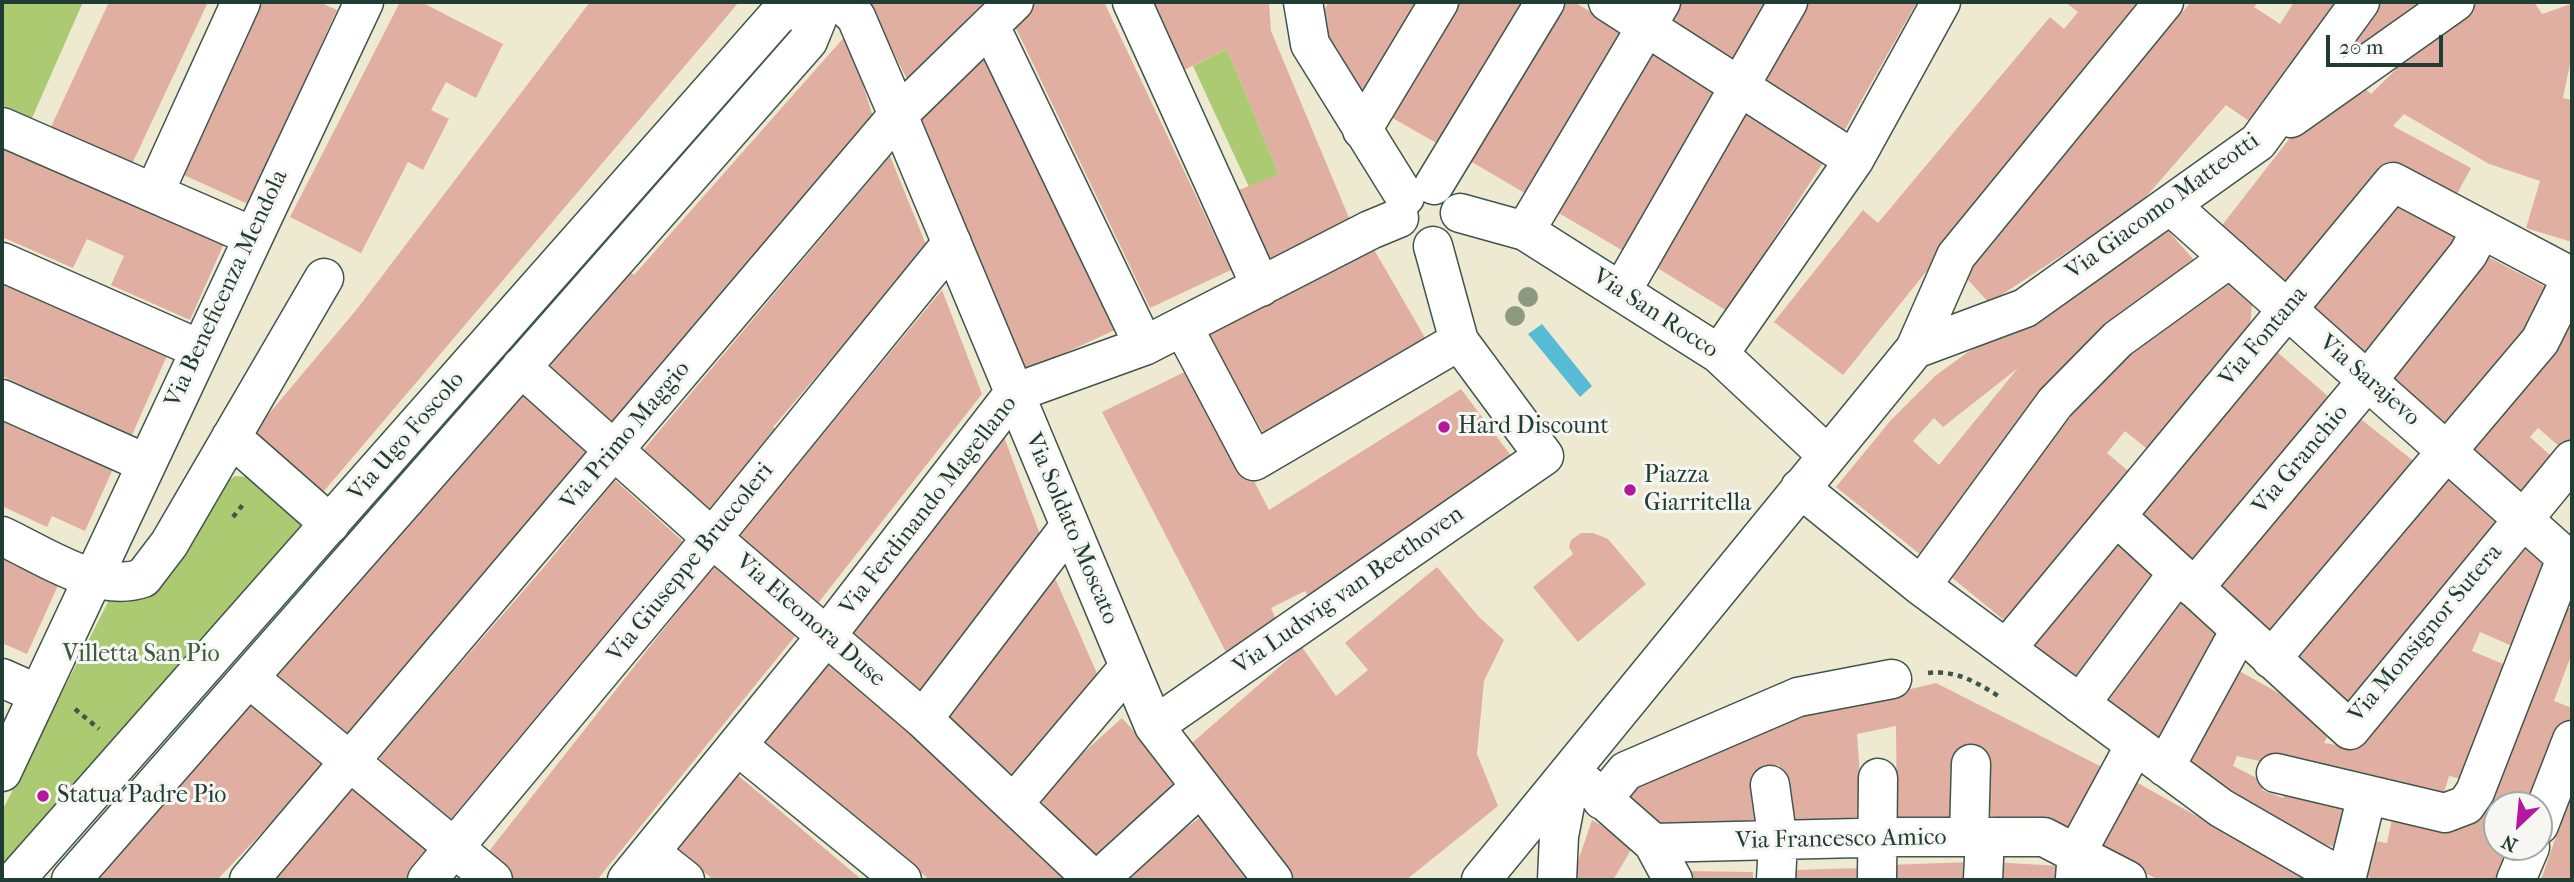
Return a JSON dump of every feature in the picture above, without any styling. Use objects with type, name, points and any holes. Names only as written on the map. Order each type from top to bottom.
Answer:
[{"type":"street","points":[[154,193],[241,2]]},
{"type":"street","name":"Via Ugo Foscolo","points":[[15,880],[778,15],[805,2]]},
{"type":"street","name":"Via Ugo Foscolo","points":[[71,880],[808,41],[824,2]]},
{"type":"street","name":"Via Soldato Moscato","points":[[840,2],[856,17],[1154,726],[1199,788],[1273,880]]},
{"type":"street","points":[[1132,2],[1261,287]]},
{"type":"street","points":[[1363,130],[1439,2]]},
{"type":"street","points":[[1413,200],[1447,190],[1456,200],[1460,212],[1457,229],[1447,241],[1433,246],[1417,243],[1404,234],[1413,200],[1545,2]]},
{"type":"street","points":[[1608,2],[1654,14],[1740,86],[1854,160]]},
{"type":"street","points":[[1621,292],[1788,2]]},
{"type":"street","points":[[1719,354],[1854,160],[1941,2]]},
{"type":"street","points":[[1481,880],[1572,772],[1826,454],[1915,349],[1956,256],[2164,2]]},
{"type":"street","name":"Via Giacomo Matteotti","points":[[1915,349],[2025,308],[2258,142],[2360,2]]},
{"type":"street","points":[[2258,142],[2455,2]]},
{"type":"street","points":[[1304,3],[1310,44],[1363,130],[1413,200]]},
{"type":"street","name":"Via Beneficenza Mendola","points":[[2,772],[358,4]]},
{"type":"street","points":[[1002,14],[1144,346]]},
{"type":"street","name":"Via Primo Maggio","points":[[249,880],[898,115],[1002,14]]},
{"type":"street","points":[[1525,231],[1654,14]]},
{"type":"street","points":[[2,127],[252,236]]},
{"type":"street","name":"Via Fontana","points":[[2006,649],[2393,181],[2572,277]]},
{"type":"street","name":"Via Ferdinando Magellano","points":[[639,866],[827,635],[1014,393],[1144,346],[1370,230],[1413,200]]},
{"type":"street","name":"Via Sarajevo","points":[[2170,205],[2570,560]]},
{"type":"street","name":"Via San Rocco","points":[[1460,212],[1525,231],[1719,354],[1826,454]]},
{"type":"street","name":"Via Granchio","points":[[2080,704],[2186,580],[2368,380],[2468,254],[2481,230]]},
{"type":"street","name":"Via Giuseppe Bruccoleri","points":[[426,880],[712,538],[952,243]]},
{"type":"street","points":[[1183,327],[1255,461],[1460,341],[1433,246]]},
{"type":"street","points":[[1921,586],[2055,403],[2118,340],[2230,258]]},
{"type":"street","points":[[2,262],[199,349]]},
{"type":"street","points":[[2272,659],[2540,341],[2572,277]]},
{"type":"street","points":[[2,536],[92,578],[117,584],[143,578],[163,553],[324,278]]},
{"type":"street","name":"Via Ludwig van Beethoven","points":[[1154,726],[1544,456],[1460,341]]},
{"type":"street","name":"Via Eleonora Duse","points":[[521,367],[712,538],[923,719],[1096,880]]},
{"type":"street","points":[[2,398],[145,463]]},
{"type":"street","points":[[231,437],[330,524]]},
{"type":"street","name":"Via Monsignor Sutera","points":[[2116,516],[2350,730],[2572,460]]},
{"type":"street","points":[[1800,488],[1921,586],[2221,808],[2346,880],[2367,795]]},
{"type":"street","points":[[923,719],[1070,526]]},
{"type":"street","points":[[2276,773],[2445,813],[2466,805],[2475,792],[2570,560]]},
{"type":"street","points":[[2165,767],[2240,630]]},
{"type":"street","points":[[1014,803],[1129,667]]},
{"type":"street","points":[[2,678],[37,694]]},
{"type":"street","points":[[249,678],[494,880]]},
{"type":"street","points":[[1602,800],[1626,771],[1798,697],[1892,679]]},
{"type":"street","points":[[2552,791],[2572,740]]},
{"type":"street","points":[[2076,866],[2135,745]]},
{"type":"street","points":[[738,746],[902,880]]},
{"type":"street","points":[[1971,764],[1983,880]]},
{"type":"street","points":[[1572,772],[1653,843],[1673,880]]},
{"type":"street","points":[[1557,880],[1559,836],[1572,772]]},
{"type":"street","points":[[1877,880],[1878,778]]},
{"type":"street","points":[[1770,785],[1778,842],[1776,880]]},
{"type":"street","points":[[1096,880],[1199,788]]},
{"type":"street","name":"Via Francesco Amico","points":[[1653,843],[2044,837],[2076,866],[2127,880]]},
{"type":"street","points":[[2516,880],[2524,861]]},
{"type":"street","points":[[639,866],[685,880]]},
{"type":"path","points":[[228,524],[252,493]]},
{"type":"path","points":[[1892,679],[1954,673],[1973,680],[2005,700]]},
{"type":"path","points":[[69,722],[81,698]]},
{"type":"path","points":[[75,709],[103,732]]},
{"type":"green space","points":[[2,2],[83,2],[32,118],[2,105]]},
{"type":"green space","points":[[1227,49],[1279,174],[1249,187],[1193,66]]},
{"type":"green space","name":"Villetta San Pio","points":[[235,476],[248,477],[321,535],[2,880],[2,811],[109,600],[147,598],[226,482]]},
{"type":"water","points":[[1542,324],[1592,386],[1580,397],[1528,334]]},
{"type":"building","points":[[109,2],[208,2],[131,166],[50,129]]},
{"type":"building","points":[[254,2],[319,2],[337,10],[248,204],[177,172]]},
{"type":"building","points":[[400,2],[421,2],[503,44],[476,98],[446,82],[431,110],[449,119],[423,170],[408,162],[361,253],[290,217]]},
{"type":"building","points":[[590,2],[739,2],[319,497],[251,435],[357,309]]},
{"type":"building","points":[[872,2],[989,2],[908,81],[869,5]]},
{"type":"building","points":[[1033,2],[1104,2],[1231,270],[1150,308],[1013,22]]},
{"type":"building","points":[[1152,2],[1269,2],[1271,31],[1352,225],[1268,259],[1239,190],[1279,174],[1227,49],[1180,72]]},
{"type":"building","points":[[1329,2],[1422,2],[1364,100],[1315,26]]},
{"type":"building","points":[[1446,2],[1534,2],[1447,149],[1382,112]]},
{"type":"building","points":[[1559,2],[1574,2],[1628,34],[1530,196],[1465,158]]},
{"type":"building","points":[[1674,2],[1771,2],[1735,63],[1664,19]]},
{"type":"building","points":[[1808,2],[1917,2],[1844,131],[1761,84]]},
{"type":"building","points":[[2065,2],[2143,2],[1843,375],[1774,322],[1863,210],[1878,223],[2050,17],[2064,29],[2078,12]]},
{"type":"building","points":[[2191,2],[2258,2],[2254,7],[2280,24],[2294,2],[2346,2],[2259,128],[2226,105],[2130,215],[2111,228],[2102,229],[1989,303],[1961,272]]},
{"type":"building","points":[[2370,2],[2426,2],[2326,81]]},
{"type":"building","points":[[2464,2],[2534,2],[2542,14],[2571,4],[2571,59],[2563,98],[2572,100],[2572,242],[2526,228],[2540,181],[2489,164],[2404,114],[2393,126],[2471,168],[2451,205],[2365,195],[2287,291],[2216,233],[2311,111],[2357,81],[2371,94]]},
{"type":"building","points":[[847,34],[874,120],[610,427],[539,362],[625,267],[634,275]]},
{"type":"building","points":[[1644,44],[1728,95],[1630,255],[1547,206]]},
{"type":"building","points":[[983,53],[1115,330],[1025,371],[912,120]]},
{"type":"building","points":[[1747,102],[1828,155],[1727,311],[1651,264]]},
{"type":"building","points":[[2,143],[226,239],[190,320],[111,285],[124,256],[87,239],[73,268],[2,237]]},
{"type":"building","points":[[890,156],[927,247],[773,427],[780,433],[711,515],[640,454]]},
{"type":"building","points":[[2394,197],[2465,245],[2368,360],[2302,305]]},
{"type":"building","points":[[2161,223],[2195,261],[1926,559],[1836,487],[1891,420],[1935,376],[1968,352],[2021,323]],"holes":[[[2018,368],[1939,465],[1913,441],[1934,418],[1943,427]]]},
{"type":"building","points":[[1368,239],[1428,343],[1265,436],[1205,332]]},
{"type":"building","points":[[2475,250],[2557,293],[2446,433],[2381,376]]},
{"type":"building","points":[[2,276],[169,351],[132,435],[2,376]]},
{"type":"building","points":[[2218,280],[2253,292],[2250,328],[2156,456],[2125,431],[2107,453],[2139,480],[2016,630],[1945,572],[2134,338]]},
{"type":"building","points":[[942,290],[982,394],[815,607],[735,540]]},
{"type":"building","points":[[2572,297],[2572,449],[2568,454],[2538,428],[2530,437],[2559,463],[2523,503],[2461,446]]},
{"type":"building","points":[[2268,344],[2338,405],[2197,570],[2128,509]]},
{"type":"building","points":[[1195,367],[1269,510],[1461,389],[1512,457],[1312,602],[1305,591],[1271,608],[1280,629],[1228,656],[1102,412]]},
{"type":"building","points":[[521,384],[598,453],[342,745],[259,676]]},
{"type":"building","points":[[2,410],[117,460],[85,531],[52,516],[47,527],[2,506]]},
{"type":"building","points":[[2352,412],[2421,467],[2276,640],[2209,582]]},
{"type":"building","points":[[1003,434],[1041,537],[919,695],[842,632]]},
{"type":"building","points":[[2446,472],[2508,527],[2352,710],[2289,654]]},
{"type":"building","points":[[615,480],[689,547],[457,819],[441,820],[380,769],[380,756],[545,566]]},
{"type":"building","points":[[2116,526],[2172,577],[2085,686],[2027,638]]},
{"type":"building","points":[[1581,533],[1593,533],[1608,539],[1646,584],[1578,642],[1533,587],[1573,554],[1569,547],[1571,540]]},
{"type":"building","points":[[2519,539],[2553,568],[2521,650],[2480,632],[2472,651],[2513,668],[2466,780],[2449,776],[2443,796],[2348,781],[2237,756],[2233,766],[2265,782],[2262,790],[2283,798],[2286,789],[2351,807],[2341,849],[2275,831],[2179,771],[2234,668],[2334,724],[2324,743],[2356,748]]},
{"type":"building","points":[[2,555],[60,581],[27,654],[2,643]]},
{"type":"building","points":[[714,565],[796,635],[597,880],[516,880],[486,855]]},
{"type":"building","points":[[1437,567],[1479,617],[1504,640],[1484,681],[1477,754],[1498,806],[1406,880],[1289,880],[1184,750],[1302,647],[1336,696],[1368,670],[1345,643]]},
{"type":"building","points":[[1055,578],[1099,678],[1016,777],[941,714]]},
{"type":"building","points":[[2181,589],[2230,635],[2165,746],[2102,701]]},
{"type":"building","points":[[2556,604],[2572,609],[2572,653],[2554,701],[2572,708],[2572,727],[2545,791],[2484,791],[2527,690]]},
{"type":"building","points":[[826,657],[986,799],[1067,876],[1062,880],[930,880],[761,739]]},
{"type":"building","points":[[1936,683],[2106,769],[2068,843],[2002,818],[1981,814],[1984,749],[1977,745],[1970,760],[1955,825],[1897,824],[1896,726],[1857,734],[1864,829],[1784,835],[1779,765],[1757,771],[1761,832],[1657,839],[1620,805],[1643,776],[1813,712]]},
{"type":"building","points":[[240,694],[324,767],[217,880],[75,880]]},
{"type":"building","points":[[1122,718],[1180,783],[1094,859],[1036,795]]},
{"type":"building","points":[[734,772],[862,880],[714,880],[672,846]]},
{"type":"building","points":[[2122,774],[2310,880],[2159,880],[2085,842]]},
{"type":"building","points":[[354,787],[429,851],[404,880],[274,880]]},
{"type":"building","points":[[2572,790],[2572,880],[2541,880],[2548,861],[2553,861],[2553,845]]},
{"type":"building","points":[[2483,792],[2483,861],[2512,861],[2502,880],[2381,880],[2357,875],[2363,839],[2387,843],[2393,814],[2411,813],[2469,825]]},
{"type":"building","points":[[1202,816],[1252,880],[1123,880],[1120,877]]},
{"type":"building","points":[[1592,820],[1634,845],[1613,880],[1575,880],[1576,867]]},
{"type":"building","points":[[1970,862],[1969,880],[1888,880],[1889,865]]},
{"type":"building","points":[[1991,862],[2061,866],[2060,880],[1990,880]]},
{"type":"building","points":[[1863,868],[1863,880],[1791,880],[1792,870]]},
{"type":"building","points":[[1686,871],[1753,872],[1753,880],[1686,880]]},
{"type":"place","name":"Hard Discount","points":[[1444,427]]},
{"type":"place","name":"Piazza Giarritella","points":[[1630,490]]},
{"type":"place","name":"Statua Padre Pio","points":[[43,796]]}]
